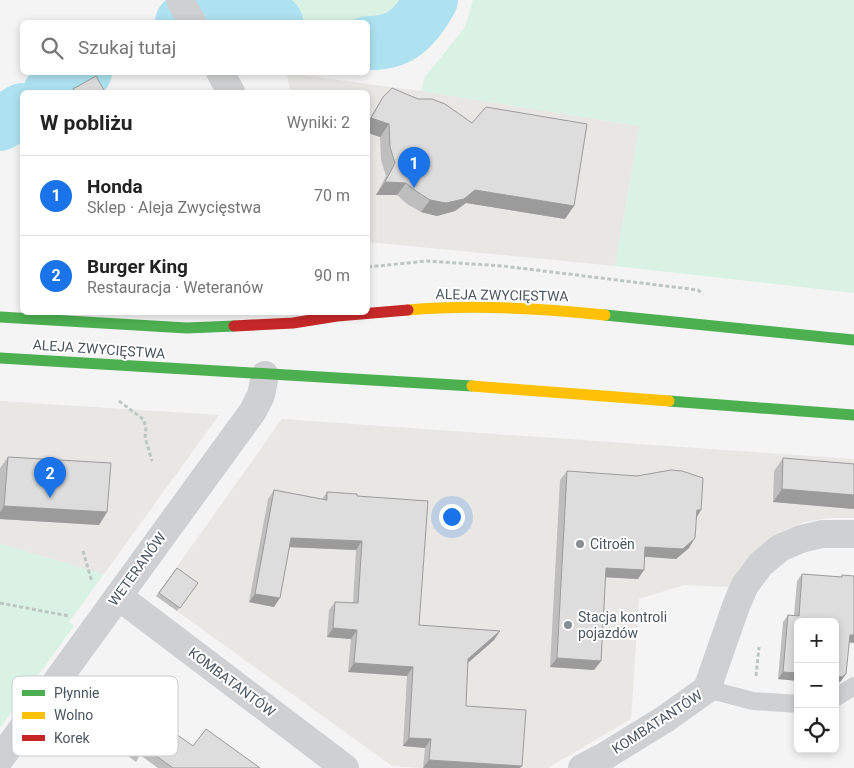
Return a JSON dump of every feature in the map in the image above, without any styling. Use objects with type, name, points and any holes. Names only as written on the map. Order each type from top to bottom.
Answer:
[{"type":"main road","name":"ALEJA ZWYCIĘSTWA","points":[[370,312],[449,306],[540,308],[854,340]]},
{"type":"main road","name":"ALEJA ZWYCIĘSTWA","points":[[0,316],[186,328],[294,323],[331,315]]},
{"type":"main road","name":"ALEJA ZWYCIĘSTWA","points":[[0,358],[265,376],[522,389],[854,415]]},
{"type":"street","points":[[180,0],[191,20]]},
{"type":"street","points":[[222,75],[230,90]]},
{"type":"street","name":"WETERANÓW","points":[[60,676],[253,411],[261,395],[265,376]]},
{"type":"street","name":"KOMBATANTÓW","points":[[582,768],[665,719],[708,689],[736,606],[745,585],[760,564],[780,548],[801,539],[822,534],[854,534]]},
{"type":"street","name":"KOMBATANTÓW","points":[[118,596],[345,768]]},
{"type":"street","name":"WETERANÓW","points":[[0,759],[12,742]]},
{"type":"lane","points":[[839,695],[854,686]]},
{"type":"lane","points":[[708,689],[753,701],[794,704]]},
{"type":"path","points":[[370,267],[436,261],[503,266],[698,290]]},
{"type":"path","points":[[119,401],[143,420],[146,427],[144,437],[152,461]]},
{"type":"path","points":[[83,551],[92,584]]},
{"type":"path","points":[[0,603],[99,622]]},
{"type":"path","points":[[753,701],[759,647]]},
{"type":"shaded area","points":[[287,75],[302,75],[421,91],[640,126],[615,266],[370,242],[370,90],[290,90]]},
{"type":"shaded area","points":[[0,401],[219,415],[104,574],[0,544]]},
{"type":"shaded area","points":[[282,419],[854,459],[854,518],[829,518],[805,522],[780,533],[762,546],[744,564],[729,587],[684,585],[639,599],[631,719],[548,768],[422,768],[392,766],[156,596]]},
{"type":"green space","points":[[253,0],[417,0],[412,8],[409,23],[395,31],[370,37],[370,20],[282,20],[275,17]]},
{"type":"green space","points":[[473,0],[854,0],[854,293],[615,266],[640,126],[421,91],[425,77],[465,27]]},
{"type":"green space","points":[[0,544],[104,574],[69,622],[74,626],[38,676],[12,676],[12,711],[0,728]]},
{"type":"building","points":[[96,76],[104,90],[74,90]]},
{"type":"building","points":[[392,88],[418,99],[432,99],[445,104],[472,123],[486,107],[587,124],[574,206],[475,190],[464,199],[446,203],[430,200],[406,183],[385,182],[395,163],[390,147],[389,124],[371,118],[383,97]]},
{"type":"building","points":[[8,457],[111,463],[107,512],[4,506]]},
{"type":"building","points":[[783,458],[854,464],[854,495],[782,489]]},
{"type":"building","points":[[671,470],[682,471],[703,478],[701,510],[697,510],[695,538],[683,549],[645,547],[644,570],[606,568],[601,661],[557,658],[567,471],[637,476]]},
{"type":"building","points":[[274,490],[327,500],[327,492],[428,501],[419,625],[500,631],[468,659],[466,706],[526,710],[522,766],[429,760],[431,739],[409,738],[413,667],[354,663],[357,630],[333,628],[335,602],[358,603],[362,541],[291,538],[280,598],[255,594]]},
{"type":"building","points":[[177,568],[198,583],[180,608],[159,593]]},
{"type":"building","points":[[802,574],[854,576],[854,635],[850,635],[846,674],[839,677],[839,618],[794,618],[794,673],[783,672],[788,615],[799,616]]},
{"type":"building","points":[[206,729],[260,768],[173,768],[156,756],[178,756],[178,735],[193,746]]},
{"type":"waterway","points":[[370,43],[390,40],[406,32],[413,26],[431,0]]},
{"type":"waterway","points":[[186,20],[227,1],[237,3],[272,20]]},
{"type":"waterway","points":[[54,90],[80,75]]},
{"type":"waterway","points":[[0,124],[20,111]]},
{"type":"traffic: fast","points":[[605,315],[854,340]]},
{"type":"traffic: fast","points":[[0,317],[187,328],[234,326]]},
{"type":"traffic: fast","points":[[0,358],[472,386]]},
{"type":"traffic: fast","points":[[669,401],[854,415]]},
{"type":"traffic: slow","points":[[408,310],[457,307],[506,308],[556,310],[605,315]]},
{"type":"traffic: slow","points":[[472,386],[669,401]]},
{"type":"traffic: jam","points":[[370,313],[408,310]]},
{"type":"traffic: jam","points":[[234,326],[293,323],[349,315]]},
{"type":"place","name":"Honda","points":[[414,188]]},
{"type":"place","name":"Burger King","points":[[50,498]]},
{"type":"place","name":"Citroën","points":[[580,544]]},
{"type":"place","name":"Stacja kontroli pojazdów","points":[[568,625]]}]
